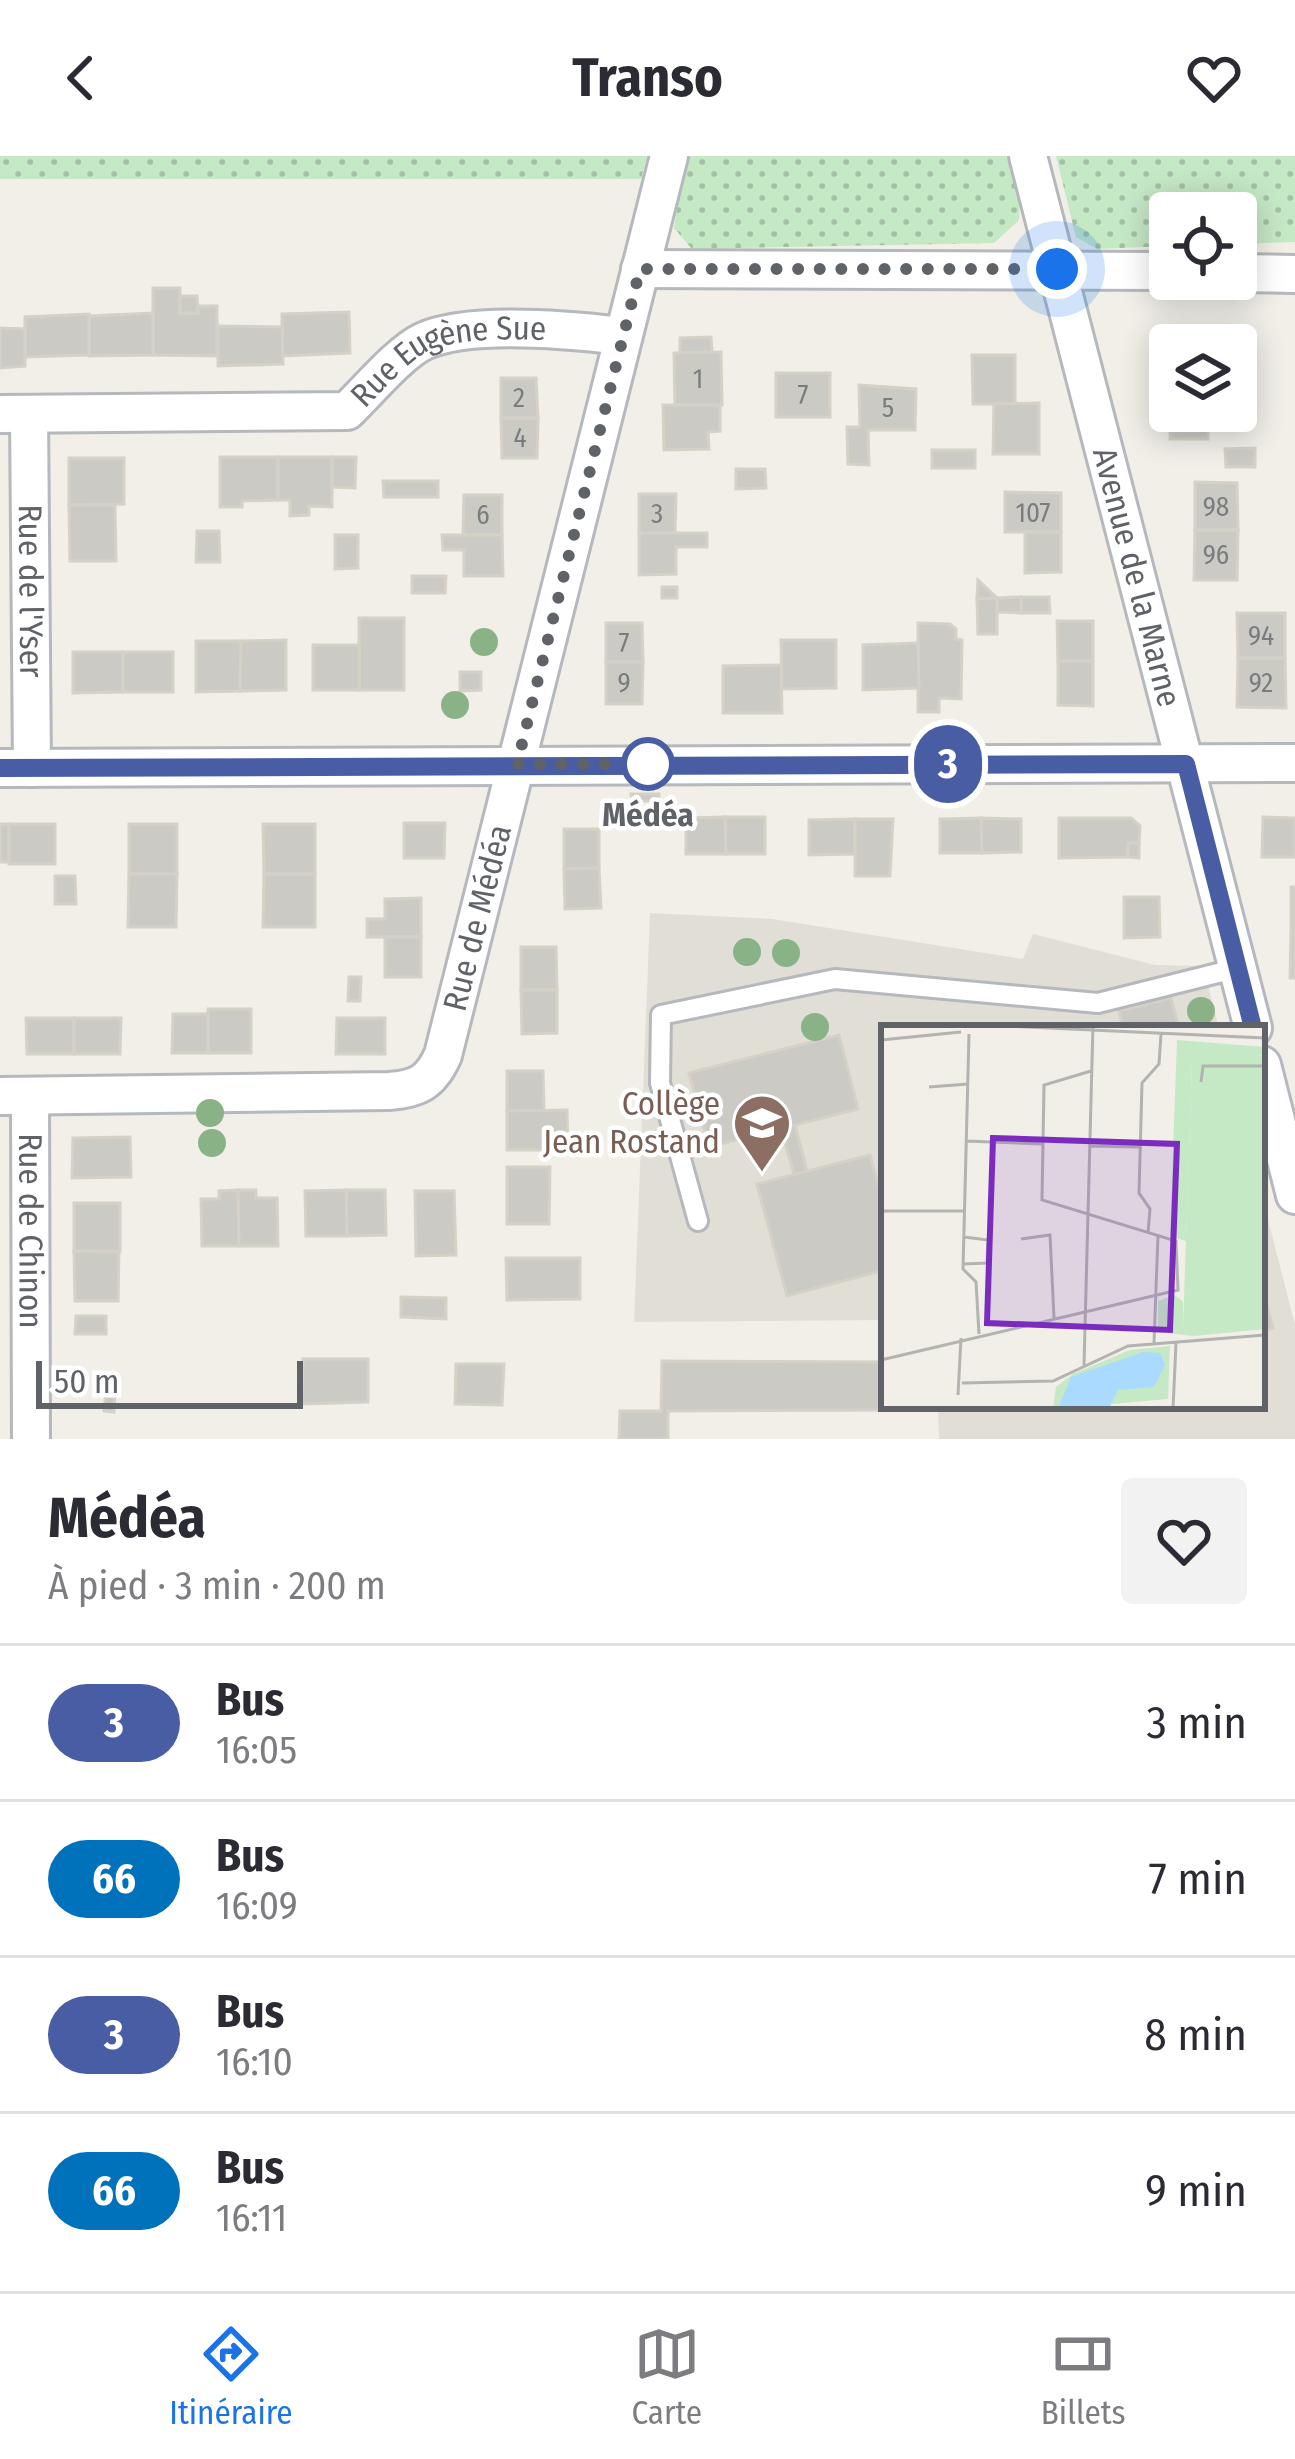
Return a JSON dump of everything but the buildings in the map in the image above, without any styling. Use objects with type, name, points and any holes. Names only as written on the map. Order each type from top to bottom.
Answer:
[{"type":"street","points":[[622,336],[669,156]]},
{"type":"street","points":[[1028,156],[1057,269]]},
{"type":"street","points":[[640,269],[1149,271]]},
{"type":"street","name":"Avenue de la Marne","points":[[1057,269],[1252,1025]]},
{"type":"street","points":[[1257,273],[1295,274]]},
{"type":"street","name":"Rue Eugène Sue","points":[[14,414],[347,411],[421,342],[460,331],[587,331],[622,336]]},
{"type":"street","name":"Rue de Médéa","points":[[15,1096],[389,1091],[423,1085],[434,1075],[443,1055],[622,336]]},
{"type":"street","name":"Rue de l'Yser","points":[[14,414],[16,768]]},
{"type":"street","points":[[16,768],[1295,763]]},
{"type":"street","points":[[1265,1077],[1295,1195]]},
{"type":"street","name":"Rue de Chinon","points":[[15,1096],[31,1439]]},
{"type":"lane","points":[[698,1221],[660,1083],[661,1015],[835,979],[1098,1003],[1238,968]]},
{"type":"shaded area","name":"Collège Jean Rostand","points":[[650,913],[772,919],[1023,959],[1033,934],[1155,965],[1203,966],[1218,1025],[881,1025],[881,1320],[634,1322]]},
{"type":"shaded area","points":[[1265,1208],[1295,1325],[1295,1439],[939,1439],[938,1409],[1265,1409]]},
{"type":"green space","points":[[0,156],[647,156],[641,179],[0,179]]},
{"type":"green space","points":[[690,156],[1006,156],[1020,194],[1019,220],[994,243],[692,249],[674,228],[685,161]]},
{"type":"green space","points":[[1056,156],[1295,156],[1295,242],[1257,243],[1257,192],[1149,192],[1149,247],[1097,249],[1076,237]]},
{"type":"bus line","name":"3","points":[[0,768],[1186,764],[1252,1025]]},
{"type":"place","name":"Médéa","points":[[648,764]]},
{"type":"place","name":"Collège Jean Rostand","points":[[762,1174]]},
{"type":"route","points":[[648,764],[517,764],[640,269],[1057,269]]}]
